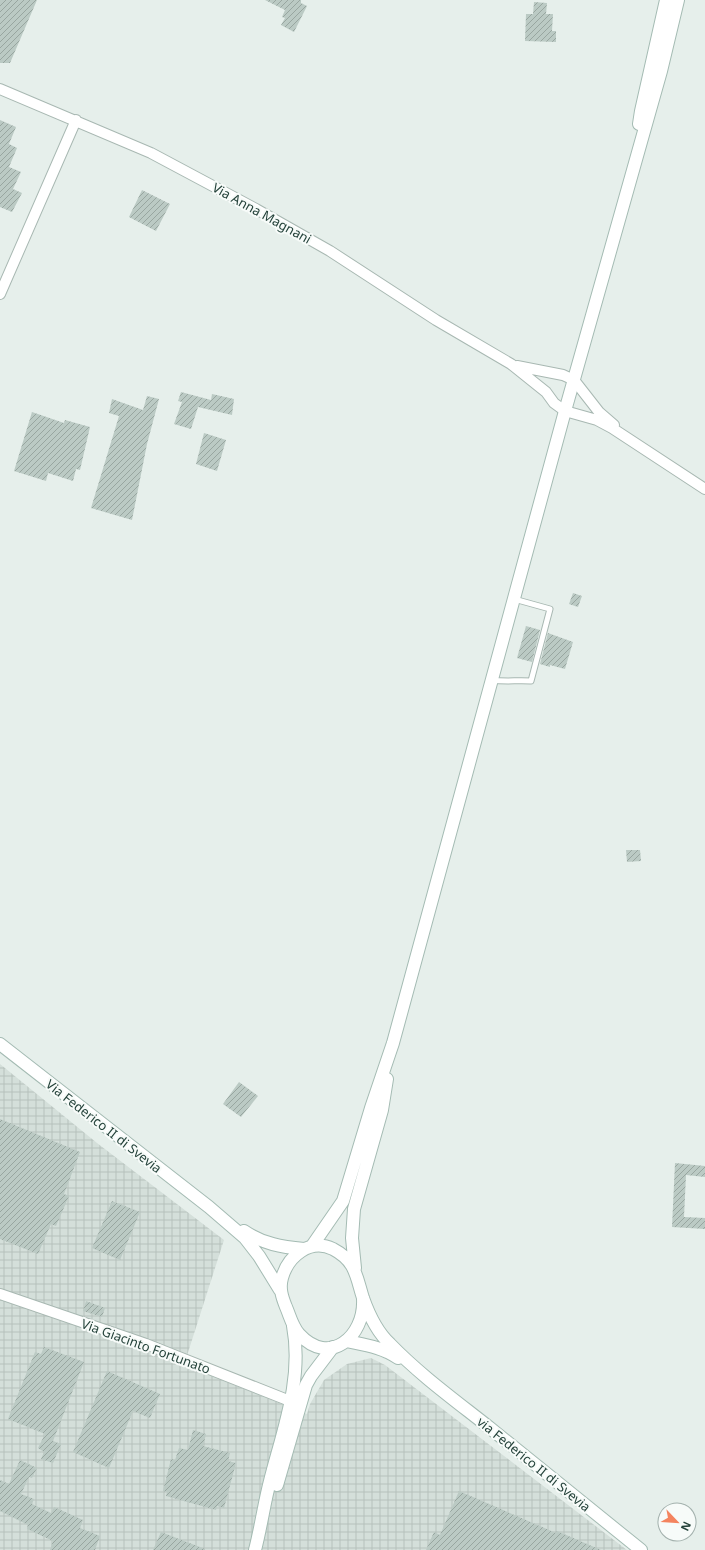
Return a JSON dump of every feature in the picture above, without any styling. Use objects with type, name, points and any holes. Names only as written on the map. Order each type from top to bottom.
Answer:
[{"type":"main road","points":[[637,151],[641,111],[666,0]]},
{"type":"main road","points":[[280,1290],[281,1280],[288,1264],[293,1258],[308,1248],[343,1201],[371,1108],[393,1043],[565,411],[637,151],[661,71],[678,0]]},
{"type":"main road","points":[[393,1043],[382,1110],[354,1209],[352,1238],[355,1270],[363,1299],[372,1319],[383,1336],[427,1378]]},
{"type":"main road","name":"Via Federico II di Svevia","points":[[0,1044],[209,1207]]},
{"type":"main road","points":[[209,1207],[260,1240],[274,1246],[308,1248],[327,1247],[332,1249],[348,1260],[355,1270]]},
{"type":"main road","points":[[209,1207],[253,1247],[280,1290],[293,1325],[299,1334],[313,1344],[333,1347],[346,1341],[356,1331],[362,1319],[363,1299]]},
{"type":"main road","points":[[260,1533],[266,1499],[290,1401],[297,1365],[293,1325]]},
{"type":"main road","points":[[346,1341],[387,1351],[427,1378]]},
{"type":"main road","points":[[255,1550],[273,1501],[306,1386],[310,1376],[333,1347]]},
{"type":"main road","name":"via Federico II di Svevia","points":[[427,1378],[641,1550]]},
{"type":"street","name":"Via Anna Magnani","points":[[0,88],[151,153],[256,209],[330,251],[436,320],[511,364],[546,392],[554,402],[565,411]]},
{"type":"street","points":[[0,294],[76,120]]},
{"type":"street","name":"Via Anna Magnani","points":[[511,364],[574,380]]},
{"type":"street","points":[[574,380],[599,412],[629,438]]},
{"type":"street","points":[[565,411],[597,420],[629,438],[705,489]]},
{"type":"street","name":"Via Giacinto Fortunato","points":[[0,1294],[146,1344],[290,1401]]},
{"type":"lane","points":[[492,680],[502,682],[512,680],[531,681],[550,609],[514,599]]},
{"type":"shaded area","points":[[0,1064],[97,1143],[224,1240],[184,1365],[307,1414],[310,1404],[324,1380],[347,1364],[371,1358],[385,1365],[627,1550],[0,1550]]},
{"type":"building","points":[[0,0],[37,0],[10,63],[0,63]]},
{"type":"building","points":[[265,0],[301,0],[301,3],[307,6],[294,32],[281,25],[285,18],[282,17],[285,10]]},
{"type":"building","points":[[534,2],[547,3],[546,14],[553,14],[552,31],[556,31],[556,42],[525,41],[526,14],[533,14]]},
{"type":"building","points":[[0,120],[16,127],[9,144],[17,148],[9,167],[21,172],[13,189],[22,193],[12,212],[0,207]]},
{"type":"building","points":[[142,190],[170,204],[156,231],[129,217]]},
{"type":"building","points":[[181,392],[211,400],[212,394],[234,399],[232,415],[198,407],[191,429],[174,424],[182,402],[178,401]]},
{"type":"building","points":[[147,396],[159,399],[147,444],[132,520],[91,508],[119,416],[109,413],[112,399],[143,410]]},
{"type":"building","points":[[32,412],[64,423],[65,420],[90,427],[80,470],[76,469],[73,481],[48,473],[46,481],[14,471]]},
{"type":"building","points":[[204,433],[226,440],[217,471],[196,464]]},
{"type":"building","points":[[573,593],[582,596],[578,607],[569,604]]},
{"type":"building","points":[[526,626],[540,630],[532,662],[517,658]]},
{"type":"building","points":[[548,633],[573,642],[565,669],[540,664]]},
{"type":"building","points":[[626,850],[640,850],[641,861],[627,862]]},
{"type":"building","points":[[239,1082],[258,1096],[241,1117],[223,1104]]},
{"type":"building","points":[[0,1119],[80,1152],[64,1194],[69,1196],[56,1226],[51,1224],[38,1254],[0,1239]]},
{"type":"building","points":[[675,1163],[705,1166],[705,1177],[686,1175],[684,1217],[705,1218],[705,1229],[672,1227]]},
{"type":"building","points":[[112,1201],[140,1212],[120,1260],[92,1248]]},
{"type":"building","points":[[86,1301],[105,1308],[102,1317],[83,1311]]},
{"type":"building","points":[[44,1347],[84,1362],[53,1441],[61,1444],[53,1463],[41,1459],[44,1452],[38,1448],[45,1434],[8,1419],[35,1352],[41,1354]]},
{"type":"building","points":[[107,1371],[160,1394],[150,1418],[133,1411],[109,1468],[73,1452]]},
{"type":"building","points":[[193,1430],[206,1434],[203,1446],[230,1453],[228,1461],[236,1463],[224,1508],[217,1506],[216,1510],[166,1496],[167,1492],[163,1491],[171,1459],[175,1460],[179,1448],[188,1450]]},
{"type":"building","points":[[20,1460],[37,1468],[32,1478],[29,1477],[21,1494],[34,1499],[32,1504],[51,1513],[54,1507],[83,1520],[80,1528],[100,1536],[95,1550],[50,1550],[53,1541],[27,1529],[28,1525],[0,1511],[0,1480],[9,1484]]},
{"type":"building","points":[[459,1491],[556,1533],[557,1531],[601,1550],[426,1550],[434,1532],[440,1535]]},
{"type":"building","points":[[161,1532],[205,1549],[205,1550],[153,1550]]}]
